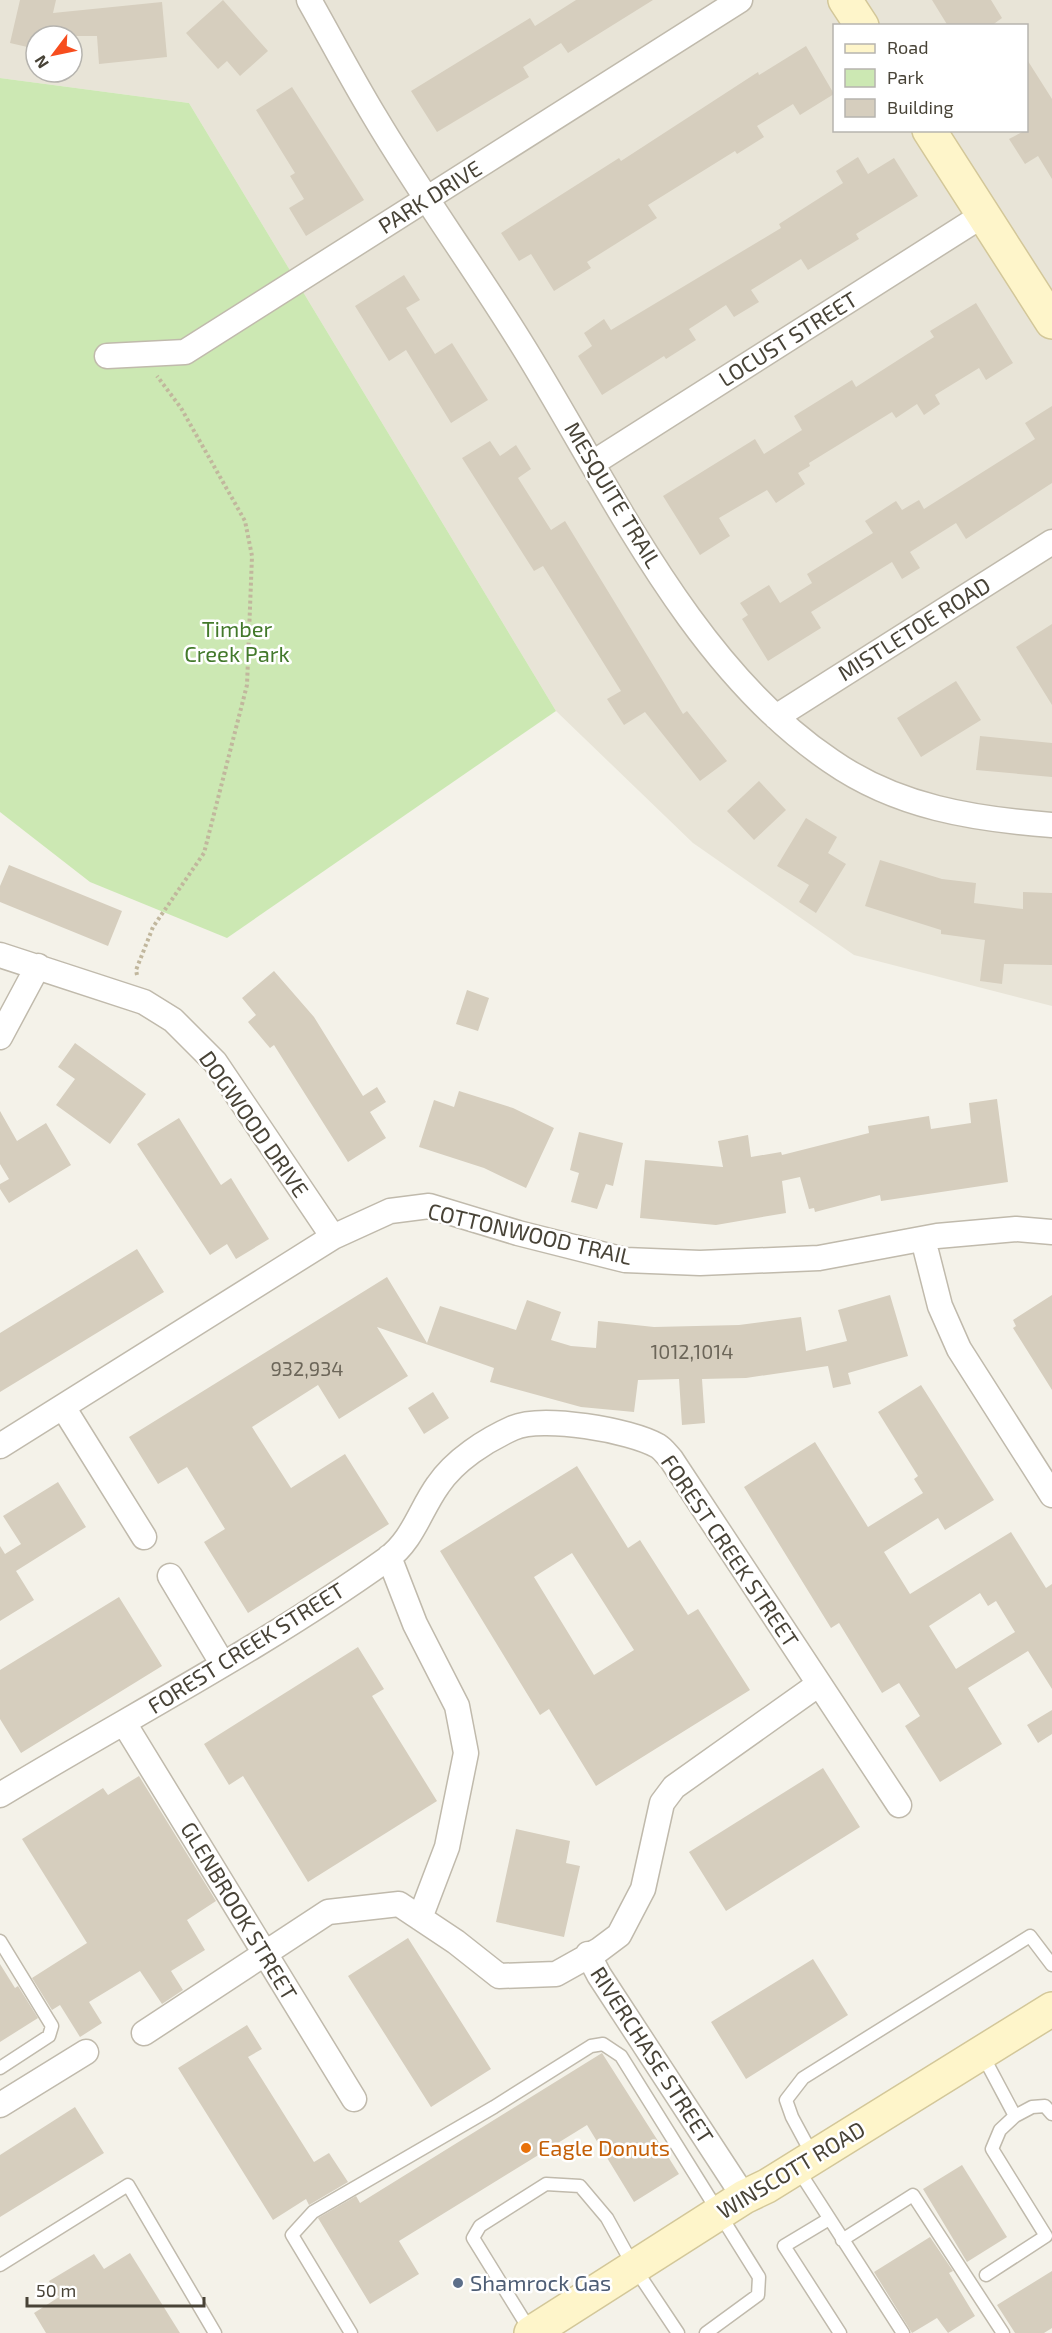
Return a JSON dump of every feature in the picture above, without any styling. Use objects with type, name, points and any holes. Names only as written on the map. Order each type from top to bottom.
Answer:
[{"type":"main road","points":[[845,0],[861,24]]},
{"type":"main road","points":[[930,132],[1052,322]]},
{"type":"main road","name":"WINSCOTT ROAD","points":[[531,2333],[732,2205],[1052,2009]]},
{"type":"street","name":"MESQUITE TRAIL","points":[[309,0],[376,118],[521,343],[682,607],[712,649],[776,717],[830,761],[880,790],[922,806],[1002,821],[1052,825]]},
{"type":"street","name":"PARK DRIVE","points":[[107,356],[185,352],[740,0]]},
{"type":"street","name":"LOCUST STREET","points":[[593,463],[983,215]]},
{"type":"street","name":"MISTLETOE ROAD","points":[[776,717],[1052,542]]},
{"type":"street","name":"DOGWOOD DRIVE","points":[[0,954],[144,1002],[173,1020],[215,1062],[333,1237]]},
{"type":"street","points":[[0,1037],[38,966]]},
{"type":"street","name":"COTTONWOOD TRAIL","points":[[0,1446],[333,1237],[390,1211],[429,1206],[518,1233],[625,1260],[700,1263],[819,1258],[923,1239],[1016,1229],[1052,1232]]},
{"type":"street","points":[[923,1239],[940,1306],[959,1349],[1052,1495]]},
{"type":"street","points":[[63,1407],[144,1537]]},
{"type":"street","name":"FOREST CREEK STREET","points":[[0,1795],[311,1610],[389,1557],[411,1534],[438,1484],[466,1455],[513,1428],[534,1421],[578,1425],[638,1438],[659,1447],[671,1459],[899,1805]]},
{"type":"street","points":[[389,1557],[416,1624],[457,1706],[466,1753],[447,1847],[420,1918]]},
{"type":"street","points":[[170,1576],[222,1664]]},
{"type":"street","name":"RIVERCHASE STREET","points":[[732,2205],[588,1954],[599,1950],[619,1935],[644,1889],[662,1803],[674,1787],[819,1684]]},
{"type":"street","name":"GLENBROOK STREET","points":[[124,1723],[354,2099]]},
{"type":"street","points":[[144,2032],[328,1912],[399,1904],[456,1942],[499,1976],[556,1974],[588,1954]]},
{"type":"street","points":[[0,2105],[86,2052]]},
{"type":"lane","points":[[903,2333],[829,2219],[805,2162],[786,2100],[802,2078],[1030,1936],[1052,1965]]},
{"type":"lane","points":[[0,1941],[52,2026],[49,2036],[0,2068]]},
{"type":"lane","points":[[351,2333],[292,2235],[313,2212],[494,2107],[591,2046],[603,2044],[621,2056],[732,2205],[759,2277],[758,2295],[706,2333]]},
{"type":"lane","points":[[982,2053],[1015,2116]]},
{"type":"lane","points":[[986,2275],[1049,2235],[992,2149],[1000,2130],[1015,2116],[1032,2107],[1045,2106],[1052,2114]]},
{"type":"lane","points":[[531,2333],[473,2238],[480,2226],[546,2184],[580,2186],[607,2218],[634,2267],[678,2333]]},
{"type":"lane","points":[[0,2265],[128,2185],[215,2333]]},
{"type":"lane","points":[[842,2240],[913,2195],[1003,2333]]},
{"type":"lane","points":[[829,2219],[784,2246],[840,2333]]},
{"type":"path","points":[[140,354],[181,408],[246,520],[252,556],[248,685],[204,852],[153,927],[136,970],[144,1002]]},
{"type":"shaded area","points":[[0,0],[1052,0],[1052,1006],[854,955],[693,843],[556,711],[189,103],[45,84],[84,84],[84,24],[24,24],[24,81],[0,78]]},
{"type":"green space","name":"Timber Creek Park","points":[[0,78],[24,81],[24,84],[45,84],[189,103],[556,711],[227,938],[90,882],[0,812]]},
{"type":"building","points":[[20,0],[56,0],[53,13],[162,2],[167,57],[99,64],[97,36],[84,36],[84,24],[24,24],[24,46],[10,43]]},
{"type":"building","points":[[223,0],[268,51],[240,76],[227,61],[218,69],[186,33]]},
{"type":"building","points":[[576,0],[653,0],[568,53],[561,43],[523,67],[529,77],[437,132],[411,91],[530,18],[535,26]]},
{"type":"building","points":[[932,0],[991,0],[1002,18],[994,24],[947,24]]},
{"type":"building","points":[[806,46],[833,95],[800,115],[793,104],[757,126],[764,137],[737,154],[735,151],[648,205],[657,218],[587,262],[591,268],[554,291],[531,254],[519,261],[501,233],[619,158],[621,161],[758,72],[759,75]]},
{"type":"building","points":[[1028,61],[1052,99],[1052,179],[1038,156],[1025,164],[1009,139],[1022,132],[1028,132]]},
{"type":"building","points":[[292,87],[364,200],[306,236],[289,208],[304,199],[290,176],[295,173],[256,110]]},
{"type":"building","points":[[858,157],[868,174],[894,158],[918,196],[856,234],[859,239],[808,270],[801,259],[751,290],[759,302],[734,317],[726,305],[689,329],[696,340],[666,359],[664,356],[602,395],[578,356],[592,346],[584,333],[604,319],[611,330],[781,228],[779,224],[843,183],[836,171]]},
{"type":"building","points":[[404,275],[420,300],[406,308],[435,354],[452,343],[488,400],[451,423],[406,350],[389,361],[355,306]]},
{"type":"building","points":[[976,303],[1013,363],[986,380],[979,368],[935,395],[940,404],[924,415],[917,404],[896,418],[892,412],[809,463],[810,466],[798,473],[805,484],[776,503],[767,490],[719,518],[730,536],[700,555],[663,496],[755,439],[764,454],[802,430],[794,416],[852,380],[856,387],[934,337],[930,331]]},
{"type":"building","points":[[1052,406],[1052,483],[966,539],[956,523],[910,552],[920,568],[902,579],[892,562],[811,612],[821,628],[768,661],[742,619],[748,615],[740,603],[769,585],[780,603],[812,583],[807,574],[873,533],[865,521],[896,501],[902,510],[919,500],[924,509],[1035,439],[1025,423]]},
{"type":"building","points":[[490,441],[500,456],[516,445],[531,469],[518,478],[551,530],[565,521],[683,714],[687,711],[727,761],[700,781],[645,712],[624,725],[607,699],[621,691],[543,566],[534,571],[462,458]]},
{"type":"building","points":[[1052,624],[1052,705],[1016,647]]},
{"type":"building","points":[[956,681],[981,720],[921,757],[897,718]]},
{"type":"building","points":[[980,736],[1052,743],[1052,777],[976,770]]},
{"type":"building","points":[[759,781],[786,810],[754,840],[727,811]]},
{"type":"building","points":[[806,818],[837,837],[828,853],[846,864],[816,913],[799,902],[809,885],[777,866]]},
{"type":"building","points":[[880,860],[942,879],[976,883],[974,903],[1023,909],[1023,892],[1052,893],[1052,965],[1004,964],[1002,984],[980,981],[985,940],[941,934],[941,930],[865,906]]},
{"type":"building","points":[[9,865],[122,911],[108,946],[0,902],[0,886]]},
{"type":"building","points":[[274,971],[314,1017],[363,1096],[377,1087],[386,1102],[370,1112],[386,1138],[348,1162],[274,1045],[270,1048],[248,1022],[256,1015],[242,998]]},
{"type":"building","points":[[467,990],[489,998],[478,1031],[456,1024]]},
{"type":"building","points":[[75,1043],[146,1094],[110,1144],[56,1105],[75,1079],[58,1067]]},
{"type":"building","points":[[459,1091],[513,1108],[554,1128],[526,1188],[484,1168],[419,1147],[434,1100],[454,1107]]},
{"type":"building","points":[[997,1099],[1008,1182],[881,1201],[880,1195],[815,1212],[814,1208],[809,1209],[800,1177],[782,1181],[786,1213],[716,1225],[640,1218],[645,1160],[723,1167],[718,1141],[748,1135],[751,1157],[781,1152],[782,1155],[869,1133],[868,1126],[929,1116],[931,1129],[971,1123],[969,1103]]},
{"type":"building","points":[[0,1111],[17,1141],[46,1123],[71,1165],[9,1203],[0,1189],[0,1184],[9,1179],[0,1164]]},
{"type":"building","points":[[179,1118],[221,1185],[231,1178],[269,1239],[236,1259],[227,1244],[210,1255],[137,1144]]},
{"type":"building","points":[[579,1132],[623,1143],[613,1186],[606,1184],[597,1209],[571,1202],[579,1173],[570,1170]]},
{"type":"building","points":[[137,1249],[164,1292],[0,1392],[0,1333]]},
{"type":"building","points":[[387,1277],[427,1343],[440,1306],[516,1330],[527,1300],[561,1312],[551,1340],[571,1346],[596,1348],[598,1321],[654,1327],[739,1325],[801,1317],[806,1351],[847,1341],[838,1310],[890,1295],[908,1356],[848,1373],[851,1384],[833,1388],[828,1366],[746,1378],[702,1379],[705,1423],[682,1425],[679,1379],[638,1380],[634,1412],[581,1407],[490,1382],[494,1368],[377,1327],[408,1376],[339,1419],[318,1385],[252,1427],[291,1488],[345,1454],[389,1524],[248,1613],[204,1542],[225,1529],[187,1467],[158,1484],[129,1437]]},
{"type":"building","points":[[1052,1295],[1052,1390],[1013,1328],[1016,1326],[1013,1320]]},
{"type":"building","points":[[921,1385],[994,1500],[945,1530],[938,1518],[884,1552],[910,1594],[1011,1532],[1046,1588],[1052,1584],[1052,1689],[1028,1651],[968,1688],[1002,1744],[940,1782],[905,1726],[920,1716],[899,1683],[882,1693],[839,1623],[831,1628],[744,1487],[815,1442],[868,1527],[923,1493],[914,1479],[918,1476],[878,1412]],"holes":[[[980,1593],[988,1606],[996,1601],[1015,1632],[956,1669],[929,1626]]]},
{"type":"building","points":[[433,1392],[449,1418],[424,1434],[408,1408]]},
{"type":"building","points":[[577,1466],[628,1548],[640,1540],[688,1615],[698,1609],[750,1690],[596,1786],[549,1709],[540,1715],[440,1551]],"holes":[[[572,1553],[634,1650],[594,1675],[534,1577]]]},
{"type":"building","points":[[58,1482],[86,1527],[16,1571],[34,1600],[0,1621],[0,1546],[5,1554],[21,1544],[3,1516]]},
{"type":"building","points":[[119,1597],[162,1666],[21,1753],[0,1719],[0,1670]]},
{"type":"building","points":[[358,1647],[384,1689],[372,1696],[437,1801],[308,1882],[243,1776],[229,1785],[204,1744]]},
{"type":"building","points":[[1052,1710],[1052,1734],[1038,1743],[1027,1725]]},
{"type":"building","points":[[823,1768],[860,1827],[726,1911],[689,1852]]},
{"type":"building","points":[[139,1776],[216,1901],[187,1920],[205,1950],[171,1971],[183,1990],[162,2004],[140,1971],[89,2002],[102,2023],[80,2037],[60,2005],[52,2010],[32,1978],[87,1943],[22,1839],[103,1788],[108,1795]]},
{"type":"building","points":[[516,1829],[570,1841],[566,1863],[580,1866],[564,1937],[496,1922]]},
{"type":"building","points":[[408,1938],[491,2069],[431,2107],[348,1976]]},
{"type":"building","points":[[813,1959],[848,2015],[746,2079],[711,2022]]},
{"type":"building","points":[[0,1964],[15,1988],[18,1986],[38,2018],[0,2042]]},
{"type":"building","points":[[247,2025],[262,2049],[248,2057],[314,2162],[329,2153],[348,2182],[309,2205],[306,2199],[273,2220],[178,2068]]},
{"type":"building","points":[[602,2053],[679,2174],[634,2202],[587,2125],[399,2241],[419,2274],[370,2304],[318,2218],[356,2196],[360,2203]]},
{"type":"building","points":[[75,2107],[104,2153],[0,2217],[0,2155]]},
{"type":"building","points":[[962,2165],[1007,2237],[967,2262],[923,2189]]},
{"type":"building","points":[[930,2237],[953,2271],[949,2273],[975,2316],[948,2333],[937,2318],[912,2333],[874,2272]]},
{"type":"building","points":[[130,2253],[180,2333],[46,2333],[34,2313],[59,2297],[49,2281],[94,2254],[104,2269]]},
{"type":"building","points":[[1052,2271],[1052,2328],[1044,2333],[1015,2333],[997,2305]]},
{"type":"place","name":"Eagle Donuts","points":[[526,2148]]},
{"type":"place","name":"Shamrock Gas","points":[[458,2283]]}]
